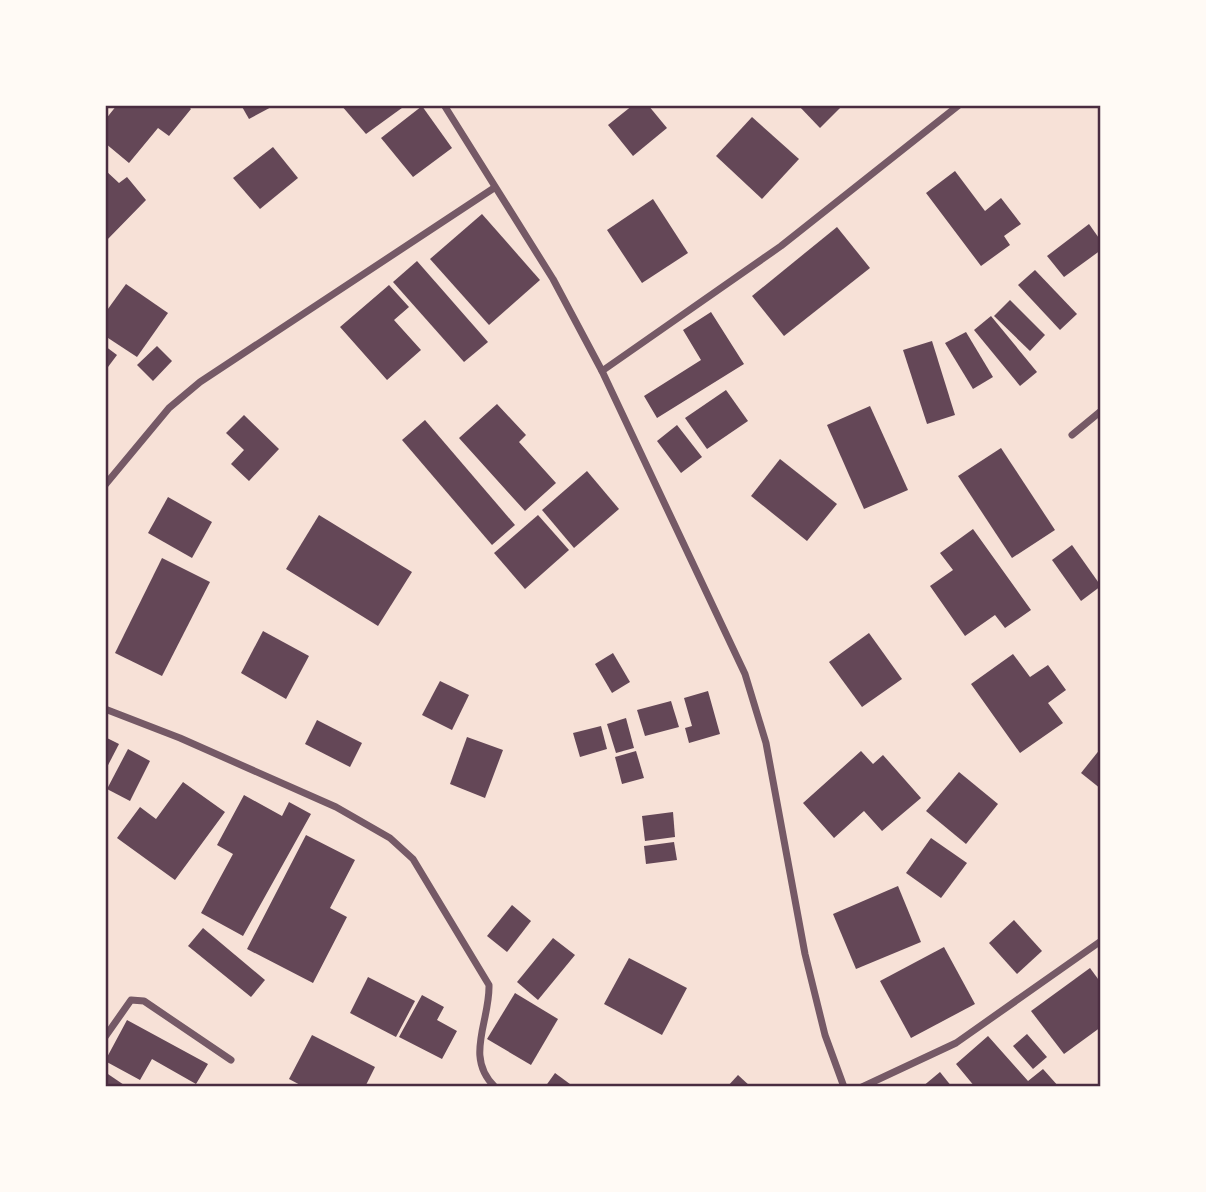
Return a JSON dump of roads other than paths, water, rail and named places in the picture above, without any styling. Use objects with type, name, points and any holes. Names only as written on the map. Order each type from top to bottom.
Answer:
[{"type":"street","points":[[444,105],[553,279],[602,371],[745,674],[758,709],[805,954],[825,1035],[844,1087]]},
{"type":"street","points":[[602,371],[781,246],[960,105]]},
{"type":"street","points":[[105,485],[169,408],[200,382],[494,188]]},
{"type":"street","points":[[1072,435],[1101,411]]},
{"type":"street","points":[[105,709],[180,738],[337,807],[390,838],[413,859],[489,985],[489,1004],[478,1045],[479,1063],[486,1078],[495,1087]]},
{"type":"street","points":[[862,1087],[956,1043],[1101,941]]},
{"type":"street","points":[[105,1037],[131,1000],[144,1001],[231,1060]]}]
